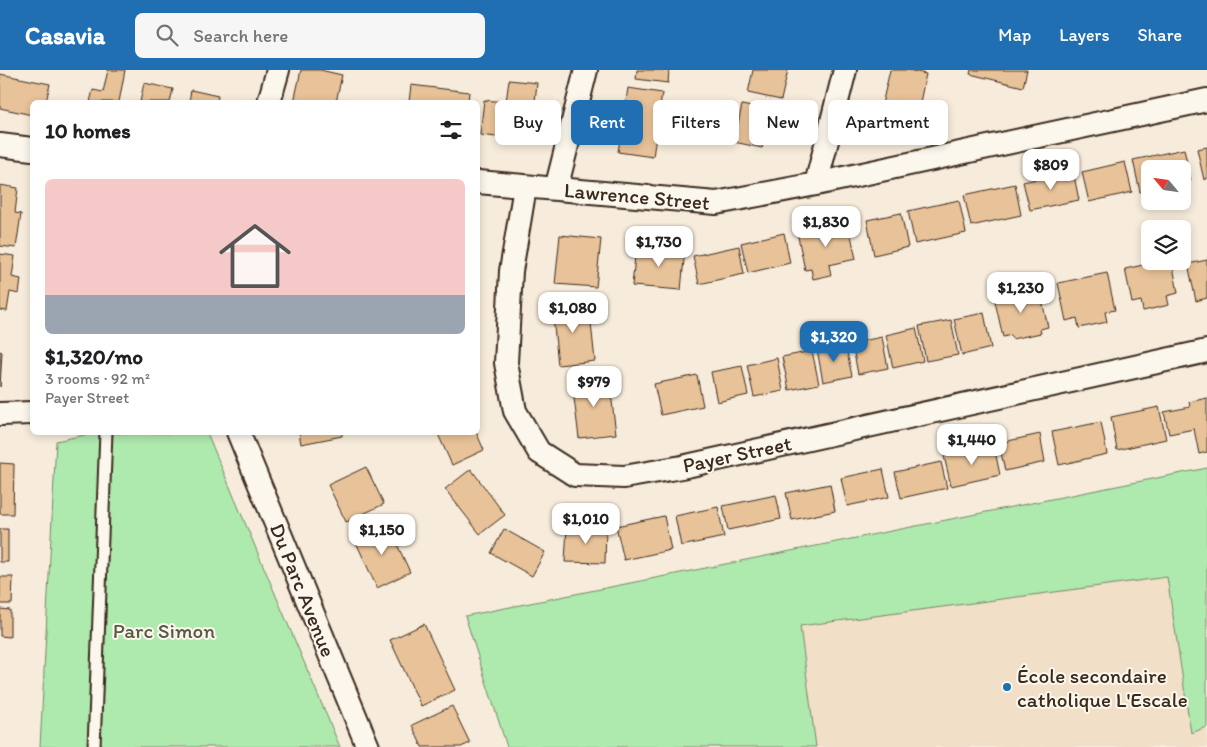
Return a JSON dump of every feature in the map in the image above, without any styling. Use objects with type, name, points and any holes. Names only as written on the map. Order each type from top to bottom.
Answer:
[{"type":"street","points":[[270,100],[278,70]]},
{"type":"street","points":[[556,189],[586,70]]},
{"type":"street","points":[[816,184],[845,70]]},
{"type":"street","name":"Lawrence Street","points":[[480,182],[716,203],[816,184],[1207,100]]},
{"type":"street","points":[[0,145],[30,149]]},
{"type":"street","name":"Payer Street","points":[[525,187],[511,271],[506,363],[516,411],[539,452],[575,475],[624,477],[682,467],[1207,350]]},
{"type":"street","points":[[0,414],[30,413]]},
{"type":"street","name":"Du Parc Avenue","points":[[239,435],[368,747]]},
{"type":"lane","points":[[94,747],[106,435]]},
{"type":"shaded area","name":"École secondaire catholique L'Escale","points":[[1206,566],[1207,747],[816,747],[800,626]]},
{"type":"green space","name":"Parc Simon","points":[[84,435],[208,435],[340,747],[40,747],[56,441]]},
{"type":"green space","points":[[1207,468],[1207,727],[1191,733],[1167,577],[800,626],[816,747],[507,747],[465,616]]},
{"type":"building","points":[[108,70],[125,70],[119,100],[90,100],[93,90],[103,92]]},
{"type":"building","points":[[301,70],[320,70],[342,75],[336,100],[294,100]]},
{"type":"building","points":[[637,70],[669,70],[668,83],[636,79]]},
{"type":"building","points":[[753,70],[788,70],[781,100],[748,93]]},
{"type":"building","points":[[890,70],[908,70],[926,74],[920,100],[883,100]]},
{"type":"building","points":[[971,70],[1027,70],[1023,87],[970,74]]},
{"type":"building","points":[[0,74],[50,84],[46,100],[30,100],[30,115],[0,108]]},
{"type":"building","points":[[509,80],[537,83],[535,100],[506,100]]},
{"type":"building","points":[[144,83],[173,89],[170,100],[140,100]]},
{"type":"building","points":[[411,85],[469,92],[468,100],[409,100]]},
{"type":"building","points":[[628,88],[662,93],[661,100],[653,100],[653,145],[655,145],[653,157],[618,152],[619,145],[643,145],[643,100],[626,100]]},
{"type":"building","points":[[191,90],[218,96],[217,100],[189,100]]},
{"type":"building","points":[[484,100],[495,101],[495,137],[480,135]]},
{"type":"building","points":[[742,105],[749,106],[749,145],[763,145],[762,148],[739,143],[739,119]]},
{"type":"building","points":[[1207,147],[1207,179],[1204,180],[1197,149]]},
{"type":"building","points":[[1184,149],[1186,160],[1141,160],[1140,192],[1133,160]]},
{"type":"building","points":[[1125,162],[1132,192],[1089,202],[1082,172]]},
{"type":"building","points":[[1073,171],[1079,200],[1030,210],[1023,182]]},
{"type":"building","points":[[1015,184],[1021,215],[971,226],[964,195]]},
{"type":"building","points":[[0,185],[18,188],[15,213],[21,214],[16,248],[0,246]]},
{"type":"building","points":[[959,200],[966,233],[915,244],[908,211]]},
{"type":"building","points":[[901,213],[908,247],[874,255],[867,220]]},
{"type":"building","points":[[848,221],[856,259],[829,265],[831,275],[813,279],[811,269],[805,270],[797,232]]},
{"type":"building","points":[[784,233],[790,263],[748,273],[741,243]]},
{"type":"building","points":[[560,235],[601,239],[596,287],[555,284]]},
{"type":"building","points":[[636,246],[685,249],[681,290],[632,286]]},
{"type":"building","points":[[739,246],[744,274],[699,284],[693,256]]},
{"type":"building","points":[[0,254],[15,256],[12,277],[21,279],[19,294],[10,292],[7,311],[0,310]]},
{"type":"building","points":[[1207,260],[1207,298],[1196,301],[1189,270],[1191,270],[1191,263]]},
{"type":"building","points":[[1141,265],[1141,270],[1174,270],[1178,293],[1167,296],[1169,305],[1143,311],[1141,301],[1132,303],[1125,269]]},
{"type":"building","points":[[1107,273],[1115,310],[1105,312],[1107,322],[1079,328],[1077,318],[1066,321],[1058,283]]},
{"type":"building","points":[[1039,288],[1048,327],[1040,329],[1041,333],[1012,339],[1011,335],[1003,337],[994,297]]},
{"type":"building","points":[[589,304],[595,361],[558,365],[552,307]]},
{"type":"building","points":[[984,313],[991,348],[962,355],[954,319]]},
{"type":"building","points":[[951,320],[958,355],[926,361],[919,326]]},
{"type":"building","points":[[916,328],[923,361],[893,368],[886,335]]},
{"type":"building","points":[[882,337],[888,368],[858,374],[852,343]]},
{"type":"building","points":[[845,343],[852,376],[823,382],[817,349]]},
{"type":"building","points":[[0,351],[2,352],[0,387]]},
{"type":"building","points":[[812,351],[819,384],[789,390],[782,357]]},
{"type":"building","points":[[777,358],[783,391],[754,397],[747,365]]},
{"type":"building","points":[[742,366],[748,395],[717,402],[711,372]]},
{"type":"building","points":[[697,375],[703,406],[661,415],[654,384]]},
{"type":"building","points":[[609,377],[616,434],[579,438],[572,382]]},
{"type":"building","points":[[1207,398],[1207,452],[1199,454],[1194,429],[1169,434],[1164,412],[1190,407],[1189,402]]},
{"type":"building","points":[[1159,407],[1166,439],[1117,450],[1111,417]]},
{"type":"building","points":[[1101,422],[1107,454],[1059,465],[1052,432]]},
{"type":"building","points":[[1040,434],[1045,462],[1005,471],[999,443]]},
{"type":"building","points":[[300,435],[342,435],[342,436],[301,444]]},
{"type":"building","points":[[438,435],[477,435],[484,450],[452,465]]},
{"type":"building","points":[[994,446],[1000,475],[951,486],[944,456]]},
{"type":"building","points":[[941,462],[947,488],[901,498],[895,472]]},
{"type":"building","points":[[0,463],[14,464],[13,514],[0,514]]},
{"type":"building","points":[[366,467],[384,504],[346,522],[328,485]]},
{"type":"building","points":[[471,469],[505,515],[480,534],[445,489]]},
{"type":"building","points":[[883,469],[889,497],[847,506],[841,478]]},
{"type":"building","points":[[830,484],[835,511],[792,520],[786,493]]},
{"type":"building","points":[[776,495],[781,519],[728,530],[723,506]]},
{"type":"building","points":[[718,507],[724,537],[681,546],[675,516]]},
{"type":"building","points":[[664,516],[671,550],[624,560],[616,526]]},
{"type":"building","points":[[388,525],[410,572],[377,588],[355,540]]},
{"type":"building","points":[[567,527],[606,528],[605,563],[565,562]]},
{"type":"building","points":[[0,529],[8,529],[8,562],[0,562]]},
{"type":"building","points":[[504,529],[545,552],[532,576],[491,553]]},
{"type":"building","points":[[0,577],[13,577],[12,604],[0,604]]},
{"type":"building","points":[[0,609],[10,610],[10,637],[0,636]]},
{"type":"building","points":[[424,624],[455,690],[421,706],[390,640]]},
{"type":"building","points":[[452,706],[470,743],[461,747],[422,747],[412,725]]},
{"type":"place","name":"École secondaire catholique L'Escale","points":[[1007,687]]}]
